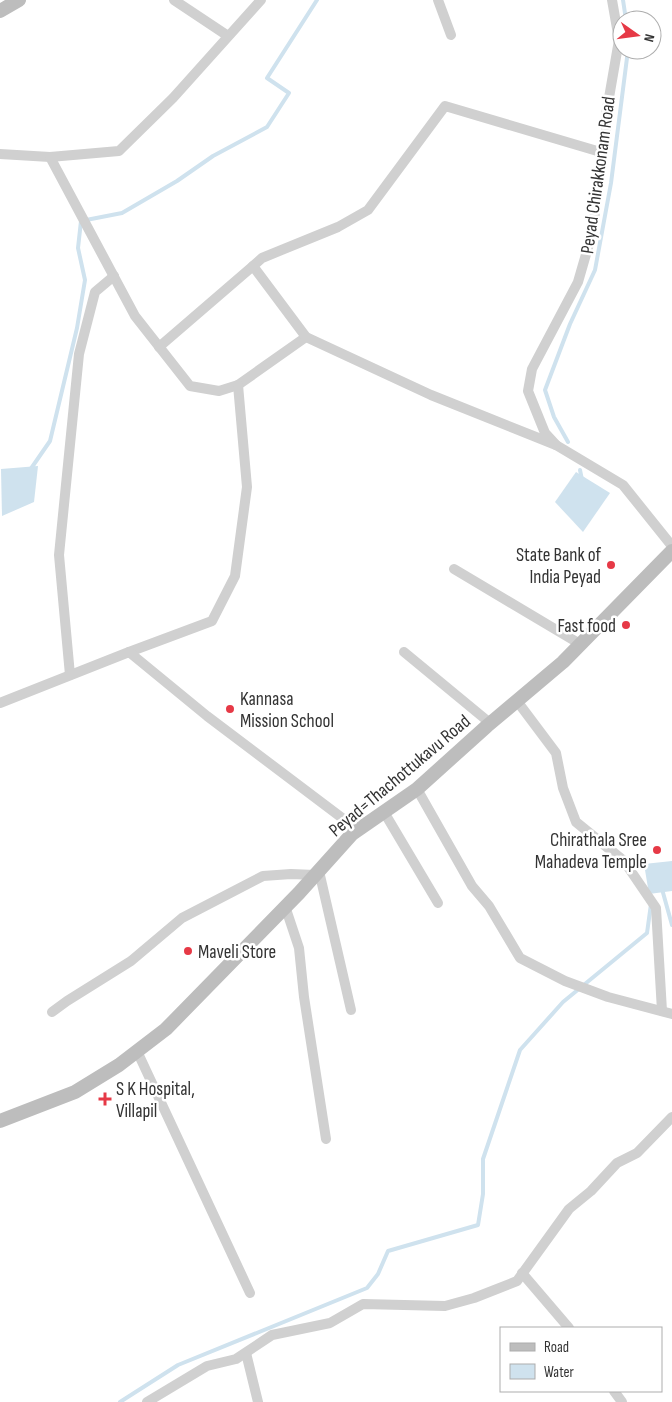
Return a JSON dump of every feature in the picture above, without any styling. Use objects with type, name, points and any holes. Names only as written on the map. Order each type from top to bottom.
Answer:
[{"type":"main road","points":[[0,11],[19,0]]},
{"type":"main road","name":"Peyad=Thachottukavu Road","points":[[0,1120],[75,1092],[137,1051],[166,1029],[358,830],[417,789],[490,723],[563,662],[672,551]]},
{"type":"street","points":[[174,0],[228,36]]},
{"type":"street","points":[[0,154],[50,157],[119,151],[173,98],[260,0]]},
{"type":"street","points":[[438,0],[451,35]]},
{"type":"street","name":"Peyad Chirakkonam Road","points":[[612,0],[619,40],[607,108],[606,142],[596,192],[593,230],[586,260],[568,305],[532,369],[528,381],[528,391],[535,412],[545,432],[556,445],[622,485],[672,546]]},
{"type":"street","points":[[159,347],[262,258],[338,227],[368,210],[445,106],[604,153]]},
{"type":"street","points":[[50,157],[135,316],[190,386],[219,391],[238,385],[306,337]]},
{"type":"street","points":[[253,266],[306,337],[431,395],[556,445]]},
{"type":"street","points":[[70,675],[60,556],[79,354],[95,292],[114,276]]},
{"type":"street","points":[[0,703],[212,621],[235,576],[247,487],[238,385]]},
{"type":"street","points":[[454,569],[580,644]]},
{"type":"street","points":[[129,652],[207,716],[358,830]]},
{"type":"street","points":[[404,652],[490,723]]},
{"type":"street","points":[[417,789],[472,886],[489,906],[520,958],[565,981],[608,997],[667,1013],[656,908],[624,861],[576,822],[563,788],[556,753],[517,701]]},
{"type":"street","points":[[384,812],[438,904]]},
{"type":"street","points":[[52,1012],[131,961],[182,918],[263,876],[317,873],[351,1010]]},
{"type":"street","points":[[285,906],[299,948],[304,997],[326,1139]]},
{"type":"street","points":[[137,1051],[250,1293]]},
{"type":"street","points":[[146,1402],[156,1399],[207,1366],[236,1359],[246,1354],[272,1335],[330,1323],[363,1304],[445,1306],[499,1290],[517,1281],[569,1209],[591,1191],[617,1163],[636,1153],[671,1119]]},
{"type":"street","points":[[522,1274],[568,1327]]},
{"type":"street","points":[[246,1354],[258,1402]]},
{"type":"water","points":[[38,466],[34,502],[2,516],[1,469]]},
{"type":"water","points":[[576,472],[610,493],[583,532],[555,502]]},
{"type":"water","points":[[672,861],[672,891],[649,894],[644,864]]},
{"type":"waterway","points":[[30,470],[50,441],[77,328],[85,280],[78,248],[81,221],[122,213],[177,181],[213,156],[267,127],[289,93],[267,78],[317,0]]},
{"type":"waterway","points":[[623,0],[624,10]]},
{"type":"waterway","points":[[568,442],[554,417],[545,390],[570,324],[595,270],[611,183],[627,60]]},
{"type":"waterway","points":[[580,470],[582,480]]},
{"type":"waterway","points":[[662,889],[672,925]]},
{"type":"waterway","points":[[120,1402],[178,1365],[367,1288],[378,1274],[388,1251],[478,1225],[483,1194],[483,1159],[520,1050],[563,1002],[647,933],[651,904]]},
{"type":"place","name":"State Bank of India Peyad","points":[[611,565]]},
{"type":"place","name":"Fast food","points":[[626,625]]},
{"type":"place","name":"Kannasa Mission School","points":[[230,709]]},
{"type":"place","name":"Chirathala Sree Mahadeva Temple","points":[[657,850]]},
{"type":"place","name":"Maveli Store","points":[[188,951]]},
{"type":"place","name":"S K Hospital, Villapil","points":[[105,1099]]}]
